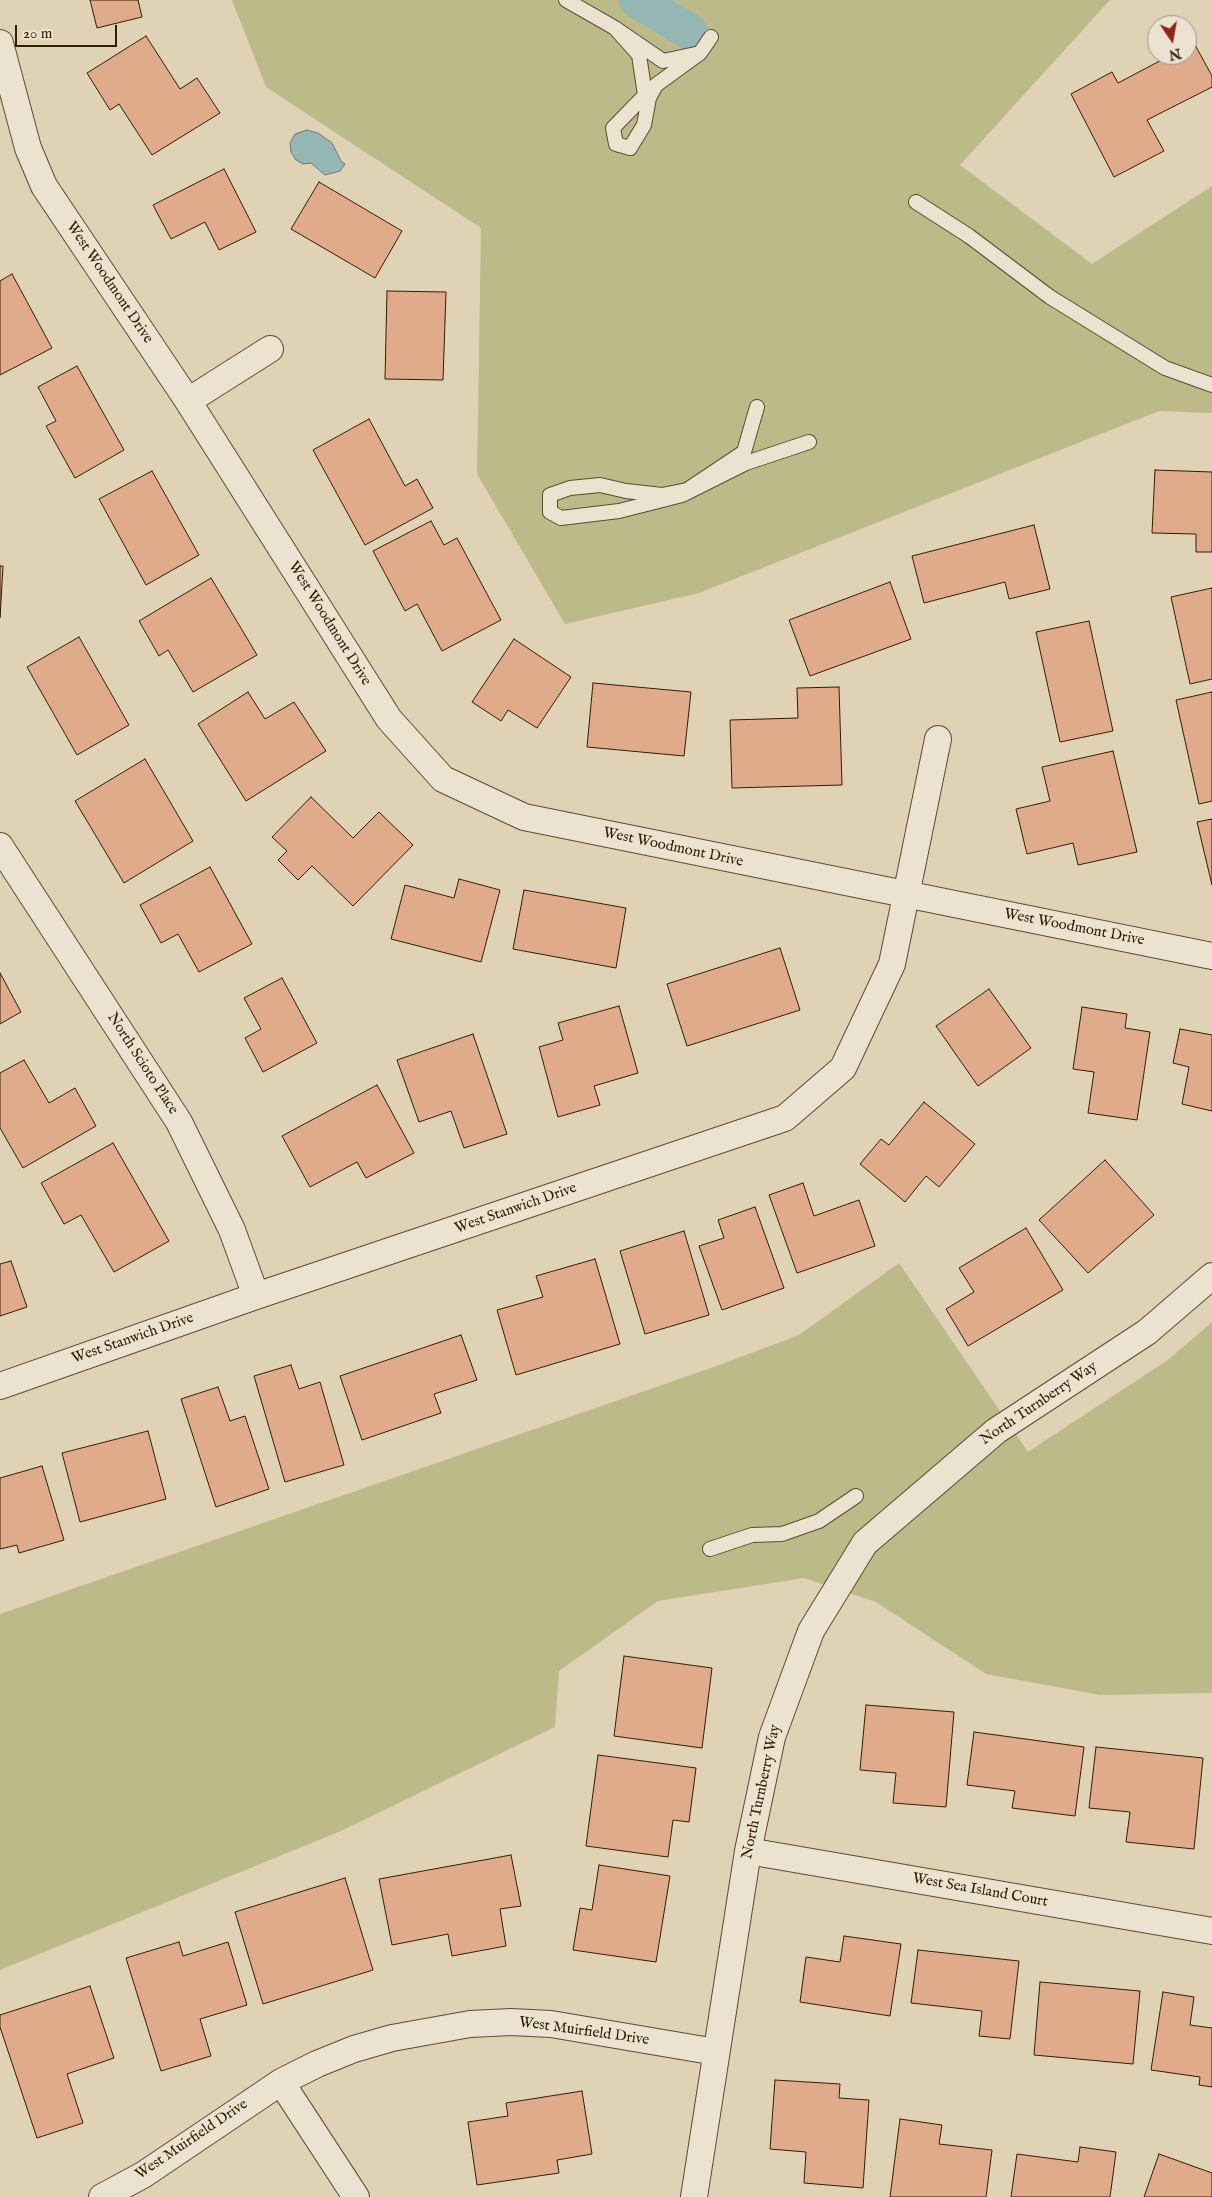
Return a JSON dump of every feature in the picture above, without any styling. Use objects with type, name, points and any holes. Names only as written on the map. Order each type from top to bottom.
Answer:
[{"type":"street","name":"West Woodmont Drive","points":[[0,42],[28,148],[44,186],[188,401],[389,719],[443,779],[524,817],[906,896],[1212,956]]},
{"type":"street","points":[[188,401],[270,349]]},
{"type":"street","points":[[906,896],[938,739]]},
{"type":"street","name":"North Scioto Place","points":[[0,846],[179,1122],[232,1230],[256,1296]]},
{"type":"street","name":"West Stanwich Drive","points":[[0,1386],[256,1296],[786,1118],[843,1068],[892,964],[906,896]]},
{"type":"street","name":"North Turnberry Way","points":[[694,2197],[748,1851],[772,1737],[811,1631],[865,1543],[996,1431],[1147,1332],[1212,1276]]},
{"type":"street","name":"West Sea Island Court","points":[[748,1851],[1212,1931]]},
{"type":"street","name":"West Muirfield Drive","points":[[102,2197],[142,2174],[281,2082],[317,2064],[354,2049],[392,2038],[470,2024],[511,2022],[551,2024],[716,2052]]},
{"type":"street","points":[[281,2082],[356,2197]]},
{"type":"lane","points":[[566,0],[614,28],[663,61],[700,54]]},
{"type":"lane","points":[[614,28],[639,55],[645,95],[613,128],[616,144],[630,148],[644,125],[649,98],[656,85],[700,54],[711,37]]},
{"type":"lane","points":[[916,202],[969,236],[1050,296],[1165,368],[1212,385]]},
{"type":"lane","points":[[757,407],[744,452],[687,490],[662,495],[626,491],[600,485],[570,488],[550,495],[550,512],[561,518],[619,511],[682,495],[746,464],[809,442]]},
{"type":"lane","points":[[710,1549],[752,1535],[782,1534],[819,1520],[856,1496]]},
{"type":"shaded area","points":[[232,0],[1110,0],[960,165],[1092,264],[1212,186],[1212,413],[1159,411],[699,593],[565,624],[477,474],[481,228],[266,87]]},
{"type":"shaded area","points":[[899,1263],[1028,1452],[1169,1359],[1212,1322],[1212,1693],[1100,1695],[986,1674],[876,1602],[804,1578],[658,1601],[559,1671],[555,1727],[341,1831],[0,1970],[0,1614],[714,1367],[799,1335]]},
{"type":"water","points":[[307,130],[318,133],[332,143],[341,161],[345,164],[340,171],[325,175],[311,163],[303,164],[296,160],[291,152],[290,143],[295,134]]},
{"type":"building","points":[[90,0],[138,0],[142,17],[97,28]]},
{"type":"building","points":[[146,36],[180,89],[197,78],[220,113],[152,155],[119,104],[110,110],[87,73]]},
{"type":"building","points":[[1197,48],[1212,76],[1212,87],[1147,120],[1164,151],[1114,177],[1071,94],[1112,72],[1118,83],[1152,65],[1197,65]]},
{"type":"building","points":[[224,169],[256,232],[219,250],[205,222],[171,239],[153,205]]},
{"type":"building","points":[[319,182],[402,231],[375,278],[291,229]]},
{"type":"building","points":[[12,274],[52,348],[0,375],[0,281]]},
{"type":"building","points":[[387,291],[446,292],[443,380],[385,379]]},
{"type":"building","points":[[77,366],[124,450],[75,478],[46,426],[56,421],[38,387]]},
{"type":"building","points":[[369,419],[405,486],[417,479],[433,508],[365,545],[313,450]]},
{"type":"building","points":[[1155,470],[1212,472],[1212,552],[1196,552],[1196,534],[1152,533]]},
{"type":"building","points":[[152,471],[199,555],[146,585],[99,499]]},
{"type":"building","points":[[431,521],[444,545],[457,538],[501,620],[442,651],[417,604],[405,611],[373,551]]},
{"type":"building","points":[[1034,525],[1050,589],[1009,599],[1005,582],[924,603],[912,556]]},
{"type":"building","points":[[0,566],[3,566],[0,618]]},
{"type":"building","points":[[211,578],[257,655],[193,692],[168,650],[159,656],[139,621]]},
{"type":"building","points":[[890,582],[911,639],[810,676],[789,620]]},
{"type":"building","points":[[1212,588],[1212,679],[1190,684],[1171,597]]},
{"type":"building","points":[[1089,621],[1113,731],[1060,742],[1036,632]]},
{"type":"building","points":[[79,637],[129,725],[77,755],[27,667]]},
{"type":"building","points":[[514,639],[571,677],[537,728],[508,710],[501,721],[472,702]]},
{"type":"building","points":[[593,683],[691,692],[684,756],[587,747]]},
{"type":"building","points":[[839,687],[842,785],[732,788],[730,720],[798,718],[797,688]]},
{"type":"building","points":[[248,692],[265,719],[294,702],[326,751],[246,801],[198,724]]},
{"type":"building","points":[[1212,692],[1212,801],[1199,804],[1176,700]]},
{"type":"building","points":[[1113,751],[1137,852],[1078,865],[1073,843],[1027,854],[1016,809],[1050,801],[1042,767]]},
{"type":"building","points":[[145,759],[193,841],[124,883],[75,801]]},
{"type":"building","points":[[311,797],[353,838],[379,812],[413,845],[353,906],[312,866],[298,880],[278,860],[287,851],[272,837]]},
{"type":"building","points":[[1212,819],[1212,885],[1197,822]]},
{"type":"building","points":[[210,867],[252,944],[199,972],[178,934],[161,943],[140,905]]},
{"type":"building","points":[[459,879],[500,890],[481,962],[391,939],[405,885],[454,898]]},
{"type":"building","points":[[524,890],[626,908],[616,968],[513,949]]},
{"type":"building","points":[[780,948],[800,1010],[687,1046],[667,984]]},
{"type":"building","points":[[0,973],[21,1012],[0,1024]]},
{"type":"building","points":[[282,978],[317,1043],[263,1072],[245,1038],[261,1029],[244,998]]},
{"type":"building","points":[[989,989],[1031,1048],[978,1086],[936,1026]]},
{"type":"building","points":[[619,1006],[638,1073],[594,1086],[600,1105],[558,1117],[539,1047],[563,1040],[558,1023]]},
{"type":"building","points":[[1082,1007],[1127,1014],[1125,1028],[1150,1032],[1137,1120],[1088,1113],[1094,1072],[1073,1069]]},
{"type":"building","points":[[1180,1029],[1212,1035],[1212,1111],[1182,1104],[1189,1067],[1173,1063]]},
{"type":"building","points":[[473,1034],[507,1134],[464,1148],[451,1111],[419,1122],[397,1060]]},
{"type":"building","points":[[24,1060],[49,1103],[75,1088],[96,1126],[23,1168],[0,1128],[0,1073]]},
{"type":"building","points":[[377,1085],[414,1153],[366,1178],[357,1162],[310,1187],[282,1136]]},
{"type":"building","points":[[924,1102],[975,1144],[939,1187],[926,1176],[905,1202],[860,1164],[881,1139],[889,1145]]},
{"type":"building","points":[[113,1143],[169,1241],[114,1272],[81,1215],[64,1224],[41,1183]]},
{"type":"building","points":[[1105,1160],[1154,1215],[1088,1273],[1039,1220]]},
{"type":"building","points":[[803,1183],[814,1216],[859,1200],[875,1246],[797,1273],[769,1195]]},
{"type":"building","points":[[755,1207],[784,1288],[722,1310],[699,1246],[724,1238],[718,1220]]},
{"type":"building","points":[[1026,1228],[1063,1290],[968,1346],[946,1309],[974,1292],[959,1268]]},
{"type":"building","points":[[684,1231],[709,1315],[645,1334],[620,1251]]},
{"type":"building","points":[[595,1259],[620,1344],[516,1375],[497,1310],[543,1297],[536,1276]]},
{"type":"building","points":[[11,1261],[27,1307],[0,1316],[0,1264]]},
{"type":"building","points":[[461,1335],[477,1380],[434,1394],[441,1413],[362,1440],[340,1376]]},
{"type":"building","points":[[291,1365],[299,1389],[320,1382],[344,1465],[285,1482],[254,1376]]},
{"type":"building","points":[[218,1387],[230,1421],[245,1416],[269,1489],[216,1507],[181,1399]]},
{"type":"building","points":[[148,1431],[166,1499],[80,1522],[62,1453]]},
{"type":"building","points":[[42,1466],[64,1540],[19,1553],[17,1545],[0,1549],[0,1478]]},
{"type":"building","points":[[624,1656],[712,1668],[702,1748],[614,1736]]},
{"type":"building","points":[[866,1705],[954,1712],[946,1807],[893,1803],[896,1773],[860,1770]]},
{"type":"building","points":[[974,1732],[1084,1747],[1075,1816],[1012,1808],[1015,1791],[967,1785]]},
{"type":"building","points":[[1096,1747],[1203,1758],[1194,1849],[1126,1842],[1130,1812],[1089,1808]]},
{"type":"building","points":[[598,1755],[696,1768],[689,1822],[673,1820],[668,1857],[586,1846]]},
{"type":"building","points":[[511,1855],[521,1906],[500,1909],[506,1946],[452,1956],[448,1934],[392,1945],[379,1879]]},
{"type":"building","points":[[599,1865],[670,1876],[656,1962],[573,1950],[580,1908],[592,1910]]},
{"type":"building","points":[[345,1878],[373,1970],[263,2004],[235,1912]]},
{"type":"building","points":[[844,1936],[901,1944],[890,2016],[800,2002],[806,1957],[840,1962]]},
{"type":"building","points":[[179,1942],[183,1956],[228,1942],[247,2005],[200,2019],[211,2056],[161,2071],[126,1958]]},
{"type":"building","points":[[918,1950],[1019,1961],[1010,2039],[979,2036],[982,2011],[911,2003]]},
{"type":"building","points":[[1040,1982],[1140,1991],[1133,2064],[1034,2055]]},
{"type":"building","points":[[90,1986],[114,2058],[67,2074],[83,2123],[37,2138],[0,2027],[0,2015]]},
{"type":"building","points":[[1163,1992],[1194,1997],[1190,2025],[1212,2028],[1212,2087],[1199,2085],[1200,2077],[1151,2070]]},
{"type":"building","points":[[775,2080],[840,2084],[839,2098],[869,2100],[863,2188],[804,2183],[806,2152],[770,2149]]},
{"type":"building","points":[[582,2091],[592,2154],[557,2160],[559,2173],[477,2185],[468,2122],[508,2116],[506,2103]]},
{"type":"building","points":[[900,2119],[942,2125],[939,2144],[992,2150],[986,2197],[890,2197]]},
{"type":"building","points":[[1080,2147],[1116,2152],[1110,2197],[1011,2197],[1017,2154],[1078,2162]]},
{"type":"building","points":[[1159,2154],[1212,2173],[1212,2197],[1144,2197]]},
{"type":"waterway","points":[[637,0],[690,32]]}]
